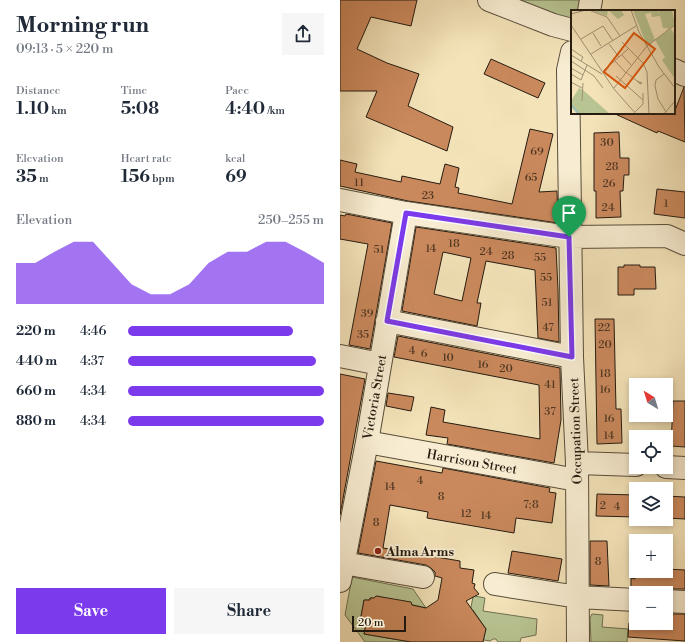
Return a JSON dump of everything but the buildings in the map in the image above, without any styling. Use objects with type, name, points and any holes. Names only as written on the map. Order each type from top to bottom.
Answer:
[{"type":"street","points":[[489,0],[553,25],[571,30]]},
{"type":"street","points":[[589,10],[591,0]]},
{"type":"street","name":"Occupation Street","points":[[571,56],[568,70],[569,237],[577,471],[578,642]]},
{"type":"street","points":[[675,70],[685,75]]},
{"type":"street","points":[[340,200],[406,213],[569,237],[667,236],[685,244]]},
{"type":"street","name":"Victoria Street","points":[[342,572],[367,442],[406,213]]},
{"type":"street","points":[[387,321],[572,357]]},
{"type":"street","points":[[340,356],[380,364]]},
{"type":"street","name":"Harrison Street","points":[[367,442],[577,471],[629,466]]},
{"type":"street","points":[[673,467],[685,468]]},
{"type":"street","points":[[342,572],[423,577]]},
{"type":"street","points":[[495,584],[578,597],[629,600]]},
{"type":"street","points":[[673,601],[685,602]]},
{"type":"green space","points":[[518,0],[585,0],[582,10],[571,10],[571,24]]},
{"type":"green space","points":[[352,577],[413,589],[426,608],[376,596],[374,598],[370,598],[370,600],[364,600],[360,621],[366,623],[364,634],[411,642],[365,642],[345,615]]},
{"type":"green space","points":[[473,597],[485,598],[483,611],[537,619],[536,635],[521,638],[520,642],[498,642],[496,639],[490,641],[478,639],[486,629],[473,610],[470,612]]},
{"type":"green space","points":[[592,614],[603,615],[602,627],[628,629],[627,642],[591,642],[590,618]]},
{"type":"place","name":"Alma Arms","points":[[378,551]]},
{"type":"route","points":[[406,213],[569,237],[572,357],[387,321],[406,213]]}]
